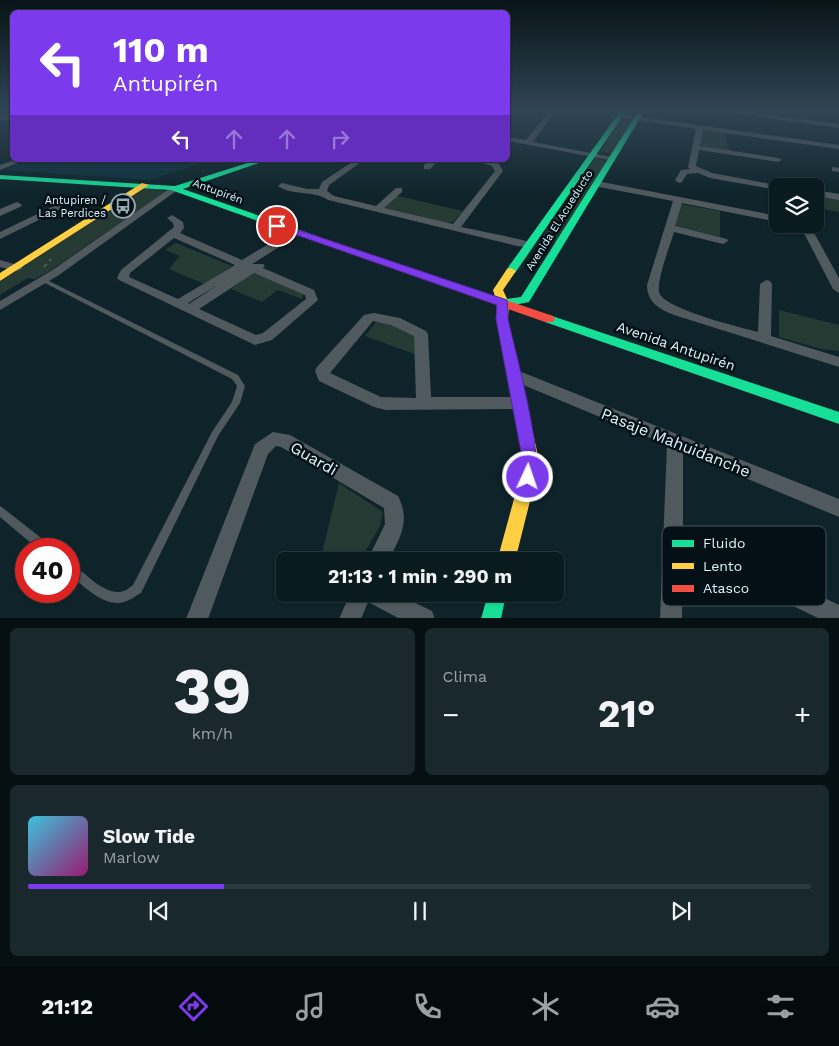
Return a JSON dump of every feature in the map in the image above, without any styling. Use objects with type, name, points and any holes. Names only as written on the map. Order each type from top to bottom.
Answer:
[{"type":"street","points":[[510,139],[613,158]]},
{"type":"street","name":"Avenida El Acueducto","points":[[503,303],[525,300],[542,248],[605,139]]},
{"type":"street","name":"Avenida El Acueducto","points":[[508,552],[526,489],[529,465],[527,438],[502,319],[503,303],[498,290],[542,248],[596,185],[624,139]]},
{"type":"street","points":[[696,171],[690,165],[697,139]]},
{"type":"street","points":[[779,139],[839,147]]},
{"type":"street","points":[[695,147],[778,160]]},
{"type":"street","points":[[0,168],[16,162]]},
{"type":"street","points":[[0,306],[43,280],[175,189],[258,162]]},
{"type":"street","points":[[322,192],[325,184],[357,162]]},
{"type":"street","points":[[427,167],[433,162]]},
{"type":"street","points":[[457,226],[499,171],[498,167],[483,162]]},
{"type":"street","points":[[679,180],[684,172],[696,171],[769,185]]},
{"type":"street","name":"Antupirén","points":[[0,177],[145,185],[175,189],[503,303]]},
{"type":"street","points":[[0,278],[145,185]]},
{"type":"street","points":[[596,185],[677,202],[769,217]]},
{"type":"street","points":[[282,186],[307,192],[322,192],[331,198],[457,226],[542,248]]},
{"type":"street","points":[[378,209],[399,190]]},
{"type":"street","points":[[824,194],[839,197]]},
{"type":"street","points":[[677,202],[653,285],[654,296],[661,304],[678,312],[839,362]]},
{"type":"street","points":[[0,213],[17,205]]},
{"type":"street","points":[[0,236],[58,206]]},
{"type":"street","points":[[172,218],[178,222],[179,228],[122,276],[124,279],[253,339],[267,338],[310,301],[313,296],[310,293],[173,234]]},
{"type":"street","points":[[671,228],[723,241]]},
{"type":"street","points":[[809,233],[839,290]]},
{"type":"street","points":[[183,307],[242,263],[264,254],[300,234]]},
{"type":"street","points":[[183,307],[255,269],[300,234]]},
{"type":"street","points":[[0,263],[17,268]]},
{"type":"street","points":[[764,340],[766,284]]},
{"type":"street","name":"Avenida Antupirén","points":[[503,303],[839,418]]},
{"type":"street","points":[[424,404],[421,334],[388,319],[375,316],[369,318],[322,371],[324,377],[373,401],[386,404],[424,404],[520,403]]},
{"type":"street","name":"Pasaje Mahuidanche","points":[[514,375],[839,508]]},
{"type":"street","name":"Guardi","points":[[197,618],[261,449],[273,439],[284,440],[391,502],[396,510],[396,519],[381,552]]},
{"type":"street","points":[[673,526],[675,441]]},
{"type":"street","points":[[350,618],[358,602]]},
{"type":"street","points":[[391,602],[424,618]]},
{"type":"street","points":[[818,606],[839,616]]},
{"type":"lane","points":[[43,280],[235,378],[241,386],[236,403],[215,434],[138,589],[121,599],[109,598],[80,576]]},
{"type":"lane","points":[[0,511],[33,538]]},
{"type":"shaded area","points":[[26,162],[203,162],[150,180],[3,170]]},
{"type":"green space","points":[[609,139],[620,139],[611,154],[600,152]]},
{"type":"green space","points":[[701,139],[726,139],[730,151],[701,147]]},
{"type":"green space","points":[[595,158],[607,161],[556,243],[543,242],[541,239]]},
{"type":"green space","points":[[144,187],[167,191],[48,272],[35,279],[28,278],[0,295],[0,282]]},
{"type":"green space","points":[[395,196],[463,211],[453,222],[447,223],[383,208]]},
{"type":"green space","points":[[824,198],[839,200],[839,212],[824,210]]},
{"type":"green space","points":[[681,204],[720,211],[720,237],[678,228],[675,225]]},
{"type":"green space","points":[[176,243],[232,266],[204,284],[169,269],[180,256],[165,250]]},
{"type":"green space","points":[[253,273],[304,292],[302,299],[278,290],[262,302],[231,289]]},
{"type":"green space","points":[[779,310],[839,325],[839,351],[821,349],[779,337]]},
{"type":"green space","points":[[377,321],[389,321],[415,336],[417,355],[365,336]]},
{"type":"green space","points":[[339,483],[383,512],[380,526],[365,552],[322,552]]},
{"type":"traffic: fast","points":[[511,271],[604,139]]},
{"type":"traffic: fast","points":[[504,303],[525,300],[624,139]]},
{"type":"traffic: fast","points":[[175,189],[258,162]]},
{"type":"traffic: fast","points":[[0,177],[172,188],[314,238]]},
{"type":"traffic: fast","points":[[549,319],[839,418]]},
{"type":"traffic: fast","points":[[491,618],[495,602]]},
{"type":"traffic: slow","points":[[0,278],[145,185]]},
{"type":"traffic: slow","points":[[508,552],[528,477],[529,451],[502,319],[503,303],[498,290],[511,271]]},
{"type":"traffic: jam","points":[[314,238],[549,319]]},
{"type":"place","name":"Antupiren / Las Perdices","points":[[123,206]]},
{"type":"route","points":[[277,226],[366,258],[503,303],[501,314],[527,438],[529,452],[528,477]]}]
